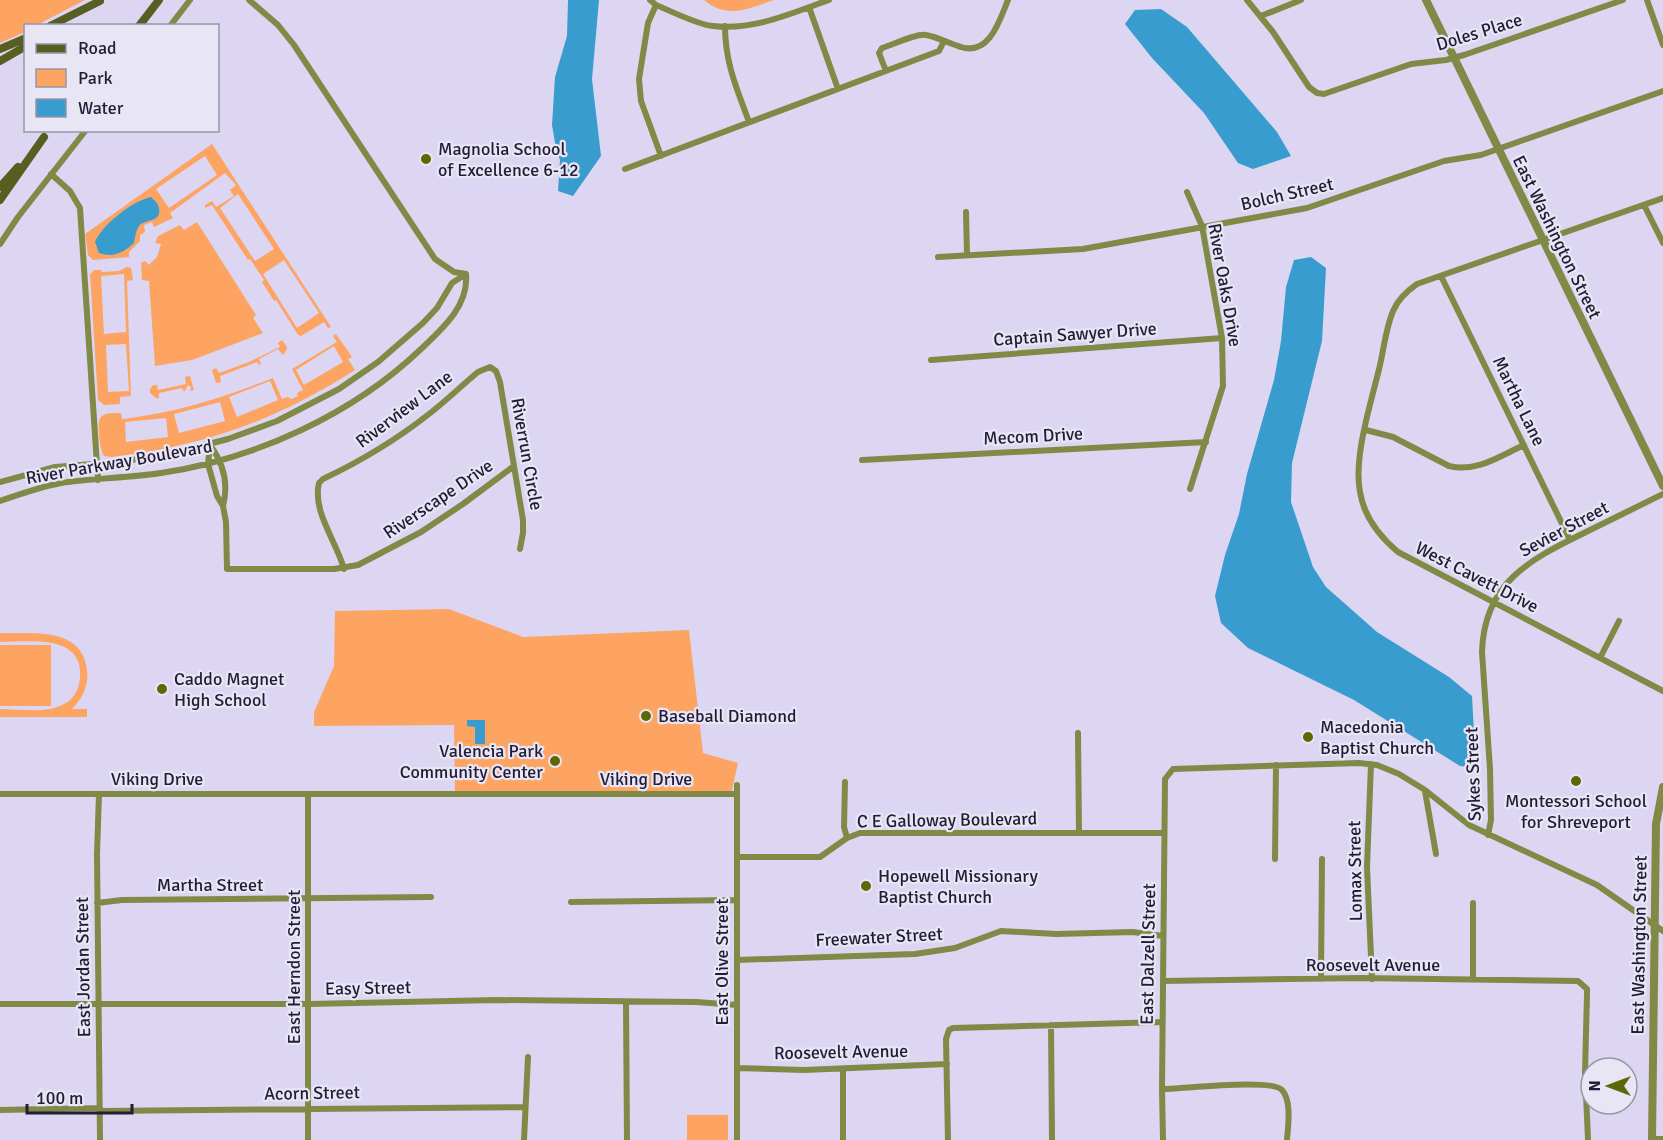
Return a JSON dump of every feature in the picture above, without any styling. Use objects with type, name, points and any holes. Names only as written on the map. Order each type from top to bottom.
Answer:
[{"type":"main road","points":[[54,24],[101,0]]},
{"type":"main road","points":[[63,24],[101,0]]},
{"type":"main road","points":[[141,24],[159,0]]},
{"type":"main road","points":[[0,49],[24,39]]},
{"type":"main road","points":[[0,61],[24,47]]},
{"type":"main road","points":[[0,187],[47,134]]},
{"type":"main road","points":[[0,200],[47,134]]},
{"type":"street","points":[[172,24],[190,0]]},
{"type":"street","points":[[249,0],[278,25],[294,45],[435,259],[454,272],[466,274]]},
{"type":"street","points":[[650,0],[656,5],[711,27],[746,26],[767,22],[829,0]]},
{"type":"street","points":[[886,71],[879,53],[882,48],[924,34],[965,48],[976,47],[984,43],[993,36],[1008,0]]},
{"type":"street","points":[[1247,0],[1261,16],[1301,0]]},
{"type":"street","name":"East Washington Street","points":[[1426,0],[1663,486]]},
{"type":"street","name":"Doles Place","points":[[1261,16],[1309,87],[1317,93],[1324,94],[1411,64],[1453,58],[1623,0]]},
{"type":"street","points":[[1647,0],[1663,45]]},
{"type":"street","points":[[656,5],[648,23],[639,79],[641,101],[661,156]]},
{"type":"street","points":[[809,7],[838,89]]},
{"type":"street","points":[[725,26],[725,49],[749,122]]},
{"type":"street","points":[[626,169],[939,51],[944,41]]},
{"type":"street","name":"Bolch Street","points":[[938,257],[1083,249],[1307,208],[1444,161],[1474,156],[1663,91]]},
{"type":"street","points":[[0,244],[18,217],[84,132]]},
{"type":"street","points":[[51,174],[70,191],[80,208],[98,480]]},
{"type":"street","name":"River Oaks Drive","points":[[1187,192],[1202,226],[1222,338],[1223,386],[1190,489]]},
{"type":"street","name":"West Cavett Drive","points":[[1663,198],[1417,284],[1409,290],[1395,308],[1360,457],[1359,488],[1365,510],[1374,528],[1385,541],[1412,561],[1663,690]]},
{"type":"street","points":[[1644,205],[1663,243]]},
{"type":"street","points":[[966,212],[967,255]]},
{"type":"street","name":"River Parkway Boulevard","points":[[0,482],[55,467],[141,459],[210,445],[278,421],[357,377],[397,347],[437,308],[452,283],[466,274],[467,286],[454,315],[415,355],[349,403],[305,427],[258,447],[208,464],[154,474],[43,487],[0,501]]},
{"type":"street","name":"Martha Lane","points":[[1441,276],[1570,540]]},
{"type":"street","name":"Captain Sawyer Drive","points":[[931,360],[1222,338]]},
{"type":"street","name":"Riverrun Circle","points":[[490,367],[496,371],[500,382],[524,526],[520,549]]},
{"type":"street","name":"Riverview Lane","points":[[344,569],[323,518],[318,496],[319,483],[401,435],[478,372],[490,367]]},
{"type":"street","points":[[1366,430],[1393,437],[1459,469],[1479,466],[1524,445]]},
{"type":"street","name":"Mecom Drive","points":[[862,460],[1206,442]]},
{"type":"street","name":"Riverscape Drive","points":[[210,445],[221,460],[226,479],[223,506],[227,528],[227,569],[344,569],[365,562],[421,532],[514,466]]},
{"type":"street","name":"Riverscape Drive","points":[[210,445],[208,464],[217,496],[223,506]]},
{"type":"street","name":"Sevier Street","points":[[1485,712],[1482,641],[1487,619],[1494,603],[1518,571],[1532,560],[1663,494]]},
{"type":"street","points":[[1600,658],[1619,621]]},
{"type":"street","name":"Sykes Street","points":[[1485,712],[1490,769],[1491,820],[1488,835]]},
{"type":"street","points":[[1078,733],[1079,833]]},
{"type":"street","points":[[1275,859],[1276,765],[1371,764],[1389,768],[1425,790],[1455,815],[1488,835],[1598,885],[1663,932]]},
{"type":"street","name":"Lomax Street","points":[[1371,764],[1366,867],[1372,979]]},
{"type":"street","name":"East Dalzell Street","points":[[1163,1140],[1165,779],[1171,770],[1276,765]]},
{"type":"street","points":[[845,782],[844,827],[847,838]]},
{"type":"street","name":"East Olive Street","points":[[736,1140],[737,785]]},
{"type":"street","name":"East Washington Street","points":[[1652,1140],[1656,824],[1663,787]]},
{"type":"street","points":[[1425,790],[1436,854]]},
{"type":"street","name":"Viking Drive","points":[[0,794],[737,794]]},
{"type":"street","name":"East Jordan Street","points":[[99,794],[97,903],[100,1140]]},
{"type":"street","name":"East Herndon Street","points":[[309,1140],[311,794]]},
{"type":"street","name":"C E Galloway Boulevard","points":[[737,858],[814,858],[824,855],[847,838],[861,833],[1164,833]]},
{"type":"street","points":[[1321,979],[1322,860]]},
{"type":"street","name":"Martha Street","points":[[97,903],[122,900],[309,900],[431,897]]},
{"type":"street","points":[[571,902],[737,900]]},
{"type":"street","points":[[1473,903],[1473,980]]},
{"type":"street","name":"Freewater Street","points":[[737,960],[915,954],[955,948],[1001,932],[1056,934],[1132,932],[1163,936]]},
{"type":"street","name":"Roosevelt Avenue","points":[[1163,981],[1575,980],[1587,988],[1585,1073],[1588,1139]]},
{"type":"street","name":"Easy Street","points":[[0,1004],[309,1004],[496,1000],[696,1002],[737,1005]]},
{"type":"street","points":[[626,1002],[627,1140]]},
{"type":"street","points":[[948,1140],[946,1039],[949,1030],[963,1027],[1162,1022]]},
{"type":"street","points":[[1051,1025],[1052,1140]]},
{"type":"street","points":[[524,1140],[528,1057]]},
{"type":"street","name":"Roosevelt Avenue","points":[[737,1068],[843,1069],[947,1064]]},
{"type":"street","points":[[843,1069],[843,1140]]},
{"type":"street","points":[[1162,1089],[1276,1085],[1283,1090],[1287,1105],[1287,1140]]},
{"type":"street","name":"Acorn Street","points":[[0,1110],[525,1107]]},
{"type":"street","points":[[1652,1140],[1663,1139]]},
{"type":"green space","points":[[0,0],[85,0],[39,24],[24,24],[24,32],[0,43]]},
{"type":"green space","points":[[704,0],[774,0],[747,9],[730,11],[721,10]]},
{"type":"green space","points":[[212,144],[331,327],[328,328],[324,322],[301,336],[298,335],[262,282],[264,280],[212,205],[205,208],[205,205],[212,201],[216,207],[234,196],[230,190],[236,185],[225,173],[170,213],[173,218],[154,227],[152,222],[144,225],[145,232],[140,235],[140,241],[129,252],[129,257],[93,260],[88,255],[85,234]],"holes":[[[205,156],[217,175],[169,208],[156,189]],[[238,194],[274,249],[255,261],[220,208]],[[284,260],[319,313],[297,328],[263,274]]]},
{"type":"green space","points":[[197,222],[256,315],[253,318],[263,333],[192,360],[155,366],[149,281],[142,280],[141,263],[145,261],[149,265],[157,257],[161,244],[155,243],[158,236],[180,225],[184,230]]},
{"type":"green space","points":[[127,267],[131,268],[133,280],[127,281],[131,396],[120,397],[120,404],[104,405],[98,400],[90,274],[94,270],[119,271]],"holes":[[[124,274],[126,332],[104,334],[101,276]],[[126,344],[129,391],[108,392],[106,345]]]},
{"type":"green space","points":[[336,334],[352,357],[348,359],[355,370],[326,388],[268,417],[209,438],[146,452],[104,456],[100,443],[99,424],[101,417],[105,414],[121,413],[124,419],[182,408],[273,378],[282,399],[298,396],[297,393],[303,390],[292,369],[337,342],[333,336]],"holes":[[[334,346],[343,362],[304,385],[296,370]],[[270,381],[278,400],[237,417],[229,397]],[[220,402],[225,421],[179,433],[174,414]],[[166,418],[168,437],[126,442],[125,422]]]},
{"type":"green space","points":[[282,340],[287,347],[283,355],[278,349],[259,359],[261,364],[257,362],[220,376],[221,382],[216,383],[212,370],[216,368],[219,373],[249,362],[280,347],[278,343]]},
{"type":"green space","points":[[190,376],[194,390],[190,391],[191,387],[188,385],[184,392],[182,388],[159,393],[159,398],[150,393],[153,385],[157,385],[158,390],[186,384],[185,377]]},
{"type":"green space","points":[[449,609],[523,637],[689,630],[703,753],[738,763],[731,794],[455,794],[454,725],[314,726],[314,712],[334,666],[335,611]]},
{"type":"green space","points":[[0,633],[54,636],[66,639],[76,646],[83,656],[87,682],[79,701],[72,709],[87,709],[87,717],[0,717],[0,709],[41,710],[64,704],[75,693],[80,678],[79,664],[73,653],[64,647],[52,643],[0,642]]},
{"type":"green space","points":[[0,645],[51,645],[51,706],[0,706]]},
{"type":"green space","points":[[687,1115],[728,1115],[728,1140],[687,1140]]},
{"type":"water","points":[[568,0],[599,0],[592,79],[601,156],[573,196],[558,191],[560,160],[552,125],[555,77],[567,36]]},
{"type":"water","points":[[1161,9],[1187,27],[1277,132],[1291,156],[1253,169],[1238,163],[1204,113],[1152,58],[1125,24],[1135,10]]},
{"type":"water","points":[[151,197],[158,206],[158,216],[140,225],[134,243],[118,254],[99,253],[95,242],[104,228],[135,203]]},
{"type":"water","points":[[1311,257],[1326,268],[1322,341],[1292,463],[1291,502],[1313,567],[1326,587],[1377,632],[1449,677],[1472,696],[1476,768],[1460,766],[1354,700],[1248,648],[1221,623],[1215,596],[1274,380],[1281,341],[1286,287],[1294,260]]},
{"type":"water","points":[[467,720],[485,720],[485,744],[475,744],[475,727],[467,726]]},
{"type":"place","name":"Magnolia School of Excellence 6-12","points":[[426,159]]},
{"type":"place","name":"Caddo Magnet High School","points":[[162,689]]},
{"type":"place","name":"Baseball Diamond","points":[[646,716]]},
{"type":"place","name":"Macedonia Baptist Church","points":[[1308,737]]},
{"type":"place","name":"Valencia Park Community Center","points":[[555,761]]},
{"type":"place","name":"Montessori School for Shreveport","points":[[1576,781]]},
{"type":"place","name":"Hopewell Missionary Baptist Church","points":[[866,886]]}]
